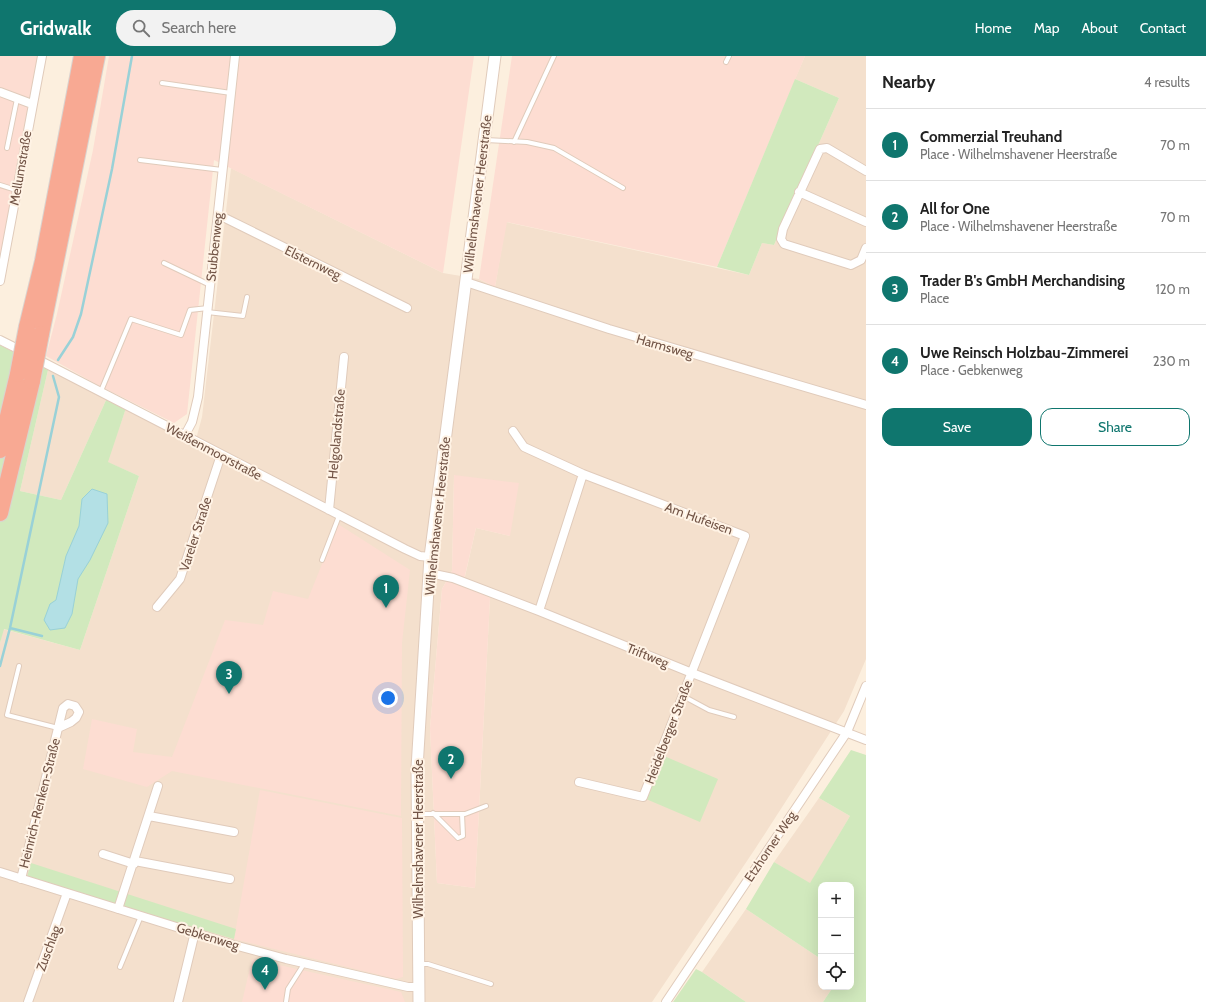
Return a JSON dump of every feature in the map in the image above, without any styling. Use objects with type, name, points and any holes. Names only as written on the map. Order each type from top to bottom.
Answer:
[{"type":"highway","points":[[34,331],[43,261],[82,56]]},
{"type":"highway","points":[[0,513],[34,331],[86,116],[97,56]]},
{"type":"highway","points":[[0,450],[25,378]]},
{"type":"street","name":"Mellumstraße","points":[[0,280],[42,56]]},
{"type":"street","name":"Stubbenweg","points":[[185,435],[196,410],[218,218],[234,56]]},
{"type":"street","name":"Wilhelmshavener Heerstraße","points":[[419,1002],[417,768],[430,557],[495,56]]},
{"type":"street","points":[[0,92],[32,104]]},
{"type":"street","points":[[866,171],[827,148],[820,149],[799,192],[783,229],[781,239],[784,244],[851,265],[861,260],[866,248]]},
{"type":"street","points":[[799,192],[866,222]]},
{"type":"street","name":"Elsternweg","points":[[218,218],[225,218],[407,308]]},
{"type":"street","name":"Harmsweg","points":[[466,282],[609,329],[866,405]]},
{"type":"street","name":"Weißenmoorstraße","points":[[0,340],[101,391],[339,516],[420,556],[430,557]]},
{"type":"street","name":"Helgolandstraße","points":[[329,510],[344,358]]},
{"type":"street","name":"Am Hufeisen","points":[[513,431],[524,447],[583,474],[745,536],[692,673]]},
{"type":"street","name":"Vareler Straße","points":[[157,607],[180,579],[221,455]]},
{"type":"street","points":[[539,611],[583,474]]},
{"type":"street","name":"Triftweg","points":[[429,573],[453,578],[866,740]]},
{"type":"street","name":"Heidelberger Straße","points":[[578,782],[643,797],[692,673]]},
{"type":"street","name":"Etzhorner Weg","points":[[666,1002],[847,732],[866,686]]},
{"type":"street","name":"Heinrich-Renken-Straße","points":[[21,879],[58,728]]},
{"type":"street","points":[[118,909],[135,862],[158,786]]},
{"type":"street","points":[[149,816],[234,832]]},
{"type":"street","points":[[103,854],[135,862],[230,879]]},
{"type":"street","name":"Gebkenweg","points":[[0,872],[67,894],[304,964],[408,987],[419,987]]},
{"type":"street","name":"Zuschlag","points":[[28,1002],[67,894]]},
{"type":"street","points":[[178,1002],[195,932]]},
{"type":"lane","points":[[514,142],[554,56]]},
{"type":"lane","points":[[726,62],[729,56]]},
{"type":"lane","points":[[162,84],[231,92]]},
{"type":"lane","points":[[7,148],[17,99]]},
{"type":"lane","points":[[483,140],[527,142],[554,148],[623,188]]},
{"type":"lane","points":[[140,160],[222,170]]},
{"type":"lane","points":[[0,185],[16,190]]},
{"type":"lane","points":[[164,263],[210,285]]},
{"type":"lane","points":[[101,391],[131,319],[181,335],[190,310],[207,310],[243,316],[247,297]]},
{"type":"lane","points":[[322,560],[339,516]]},
{"type":"lane","points":[[19,666],[7,715],[58,728]]},
{"type":"lane","points":[[683,696],[709,710],[734,717]]},
{"type":"lane","points":[[417,814],[462,814],[475,811],[486,806]]},
{"type":"lane","points":[[433,813],[458,838],[463,836],[462,814]]},
{"type":"lane","points":[[120,967],[141,916]]},
{"type":"lane","points":[[286,1002],[288,990],[304,964]]},
{"type":"lane","points":[[418,964],[428,964],[491,984]]},
{"type":"shaded area","points":[[0,56],[42,56],[16,190],[0,258]]},
{"type":"shaded area","points":[[109,56],[474,56],[443,273],[214,160],[187,414],[174,423],[96,384],[46,356],[57,314],[93,150]]},
{"type":"shaded area","points":[[512,56],[805,56],[717,267],[507,222],[495,287],[479,279]]},
{"type":"shaded area","points":[[805,56],[866,56],[866,659],[844,711],[755,849],[652,1002],[0,1002],[0,643],[3,629],[80,650],[139,476],[107,462],[126,408],[195,443],[202,417],[231,168],[443,273],[479,279],[495,287],[506,222],[749,275],[762,243],[774,245],[839,98],[795,79]],"holes":[[[454,475],[510,536],[476,528],[463,585],[490,598],[475,888],[437,883],[430,728],[442,589],[452,571]]]},
{"type":"shaded area","points":[[48,370],[107,398],[61,500],[20,491]]},
{"type":"shaded area","points":[[454,475],[519,483],[510,536],[476,528],[463,584],[490,598],[475,888],[437,883],[430,728],[442,589],[452,571]]},
{"type":"shaded area","points":[[338,524],[410,570],[402,643],[401,816],[172,771],[147,787],[83,769],[92,719],[137,729],[133,752],[172,757],[225,620],[263,625],[273,591],[308,599]]},
{"type":"shaded area","points":[[260,790],[402,818],[403,977],[396,979],[234,939]]},
{"type":"shaded area","points":[[819,798],[850,816],[810,884],[774,862]]},
{"type":"shaded area","points":[[746,909],[818,957],[818,990],[831,990],[823,1002],[746,1002],[702,972]]},
{"type":"shaded area","points":[[252,959],[401,992],[405,1002],[242,1002]]},
{"type":"green space","points":[[795,79],[839,98],[774,245],[762,243],[749,275],[717,267]]},
{"type":"green space","points":[[0,345],[48,370],[20,491],[61,500],[107,398],[126,408],[108,462],[139,476],[80,650],[4,629],[0,643]]},
{"type":"green space","points":[[851,750],[866,755],[866,1002],[823,1002],[831,990],[854,990],[854,882],[818,882],[818,957],[746,909],[774,862],[810,883],[850,816],[819,798]]},
{"type":"green space","points":[[664,756],[718,779],[700,822],[646,799]]},
{"type":"green space","points":[[31,863],[236,929],[234,939],[119,906],[27,877]]},
{"type":"green space","points":[[696,969],[702,972],[746,1002],[673,1002]]},
{"type":"water","points":[[92,489],[107,494],[108,523],[90,560],[78,579],[72,614],[65,628],[50,630],[44,620],[50,604],[56,600],[66,556],[79,526],[82,499]]},
{"type":"waterway","points":[[58,360],[73,337],[81,314],[112,169],[132,56]]},
{"type":"waterway","points":[[0,666],[10,628],[59,397],[53,376]]},
{"type":"waterway","points":[[10,628],[42,636]]},
{"type":"place","name":"Commerzial Treuhand","points":[[386,608]]},
{"type":"place","name":"Trader B's GmbH Merchandising","points":[[229,694]]},
{"type":"place","name":"All for One","points":[[451,779]]},
{"type":"place","name":"Uwe Reinsch Holzbau-Zimmerei","points":[[265,990]]}]
